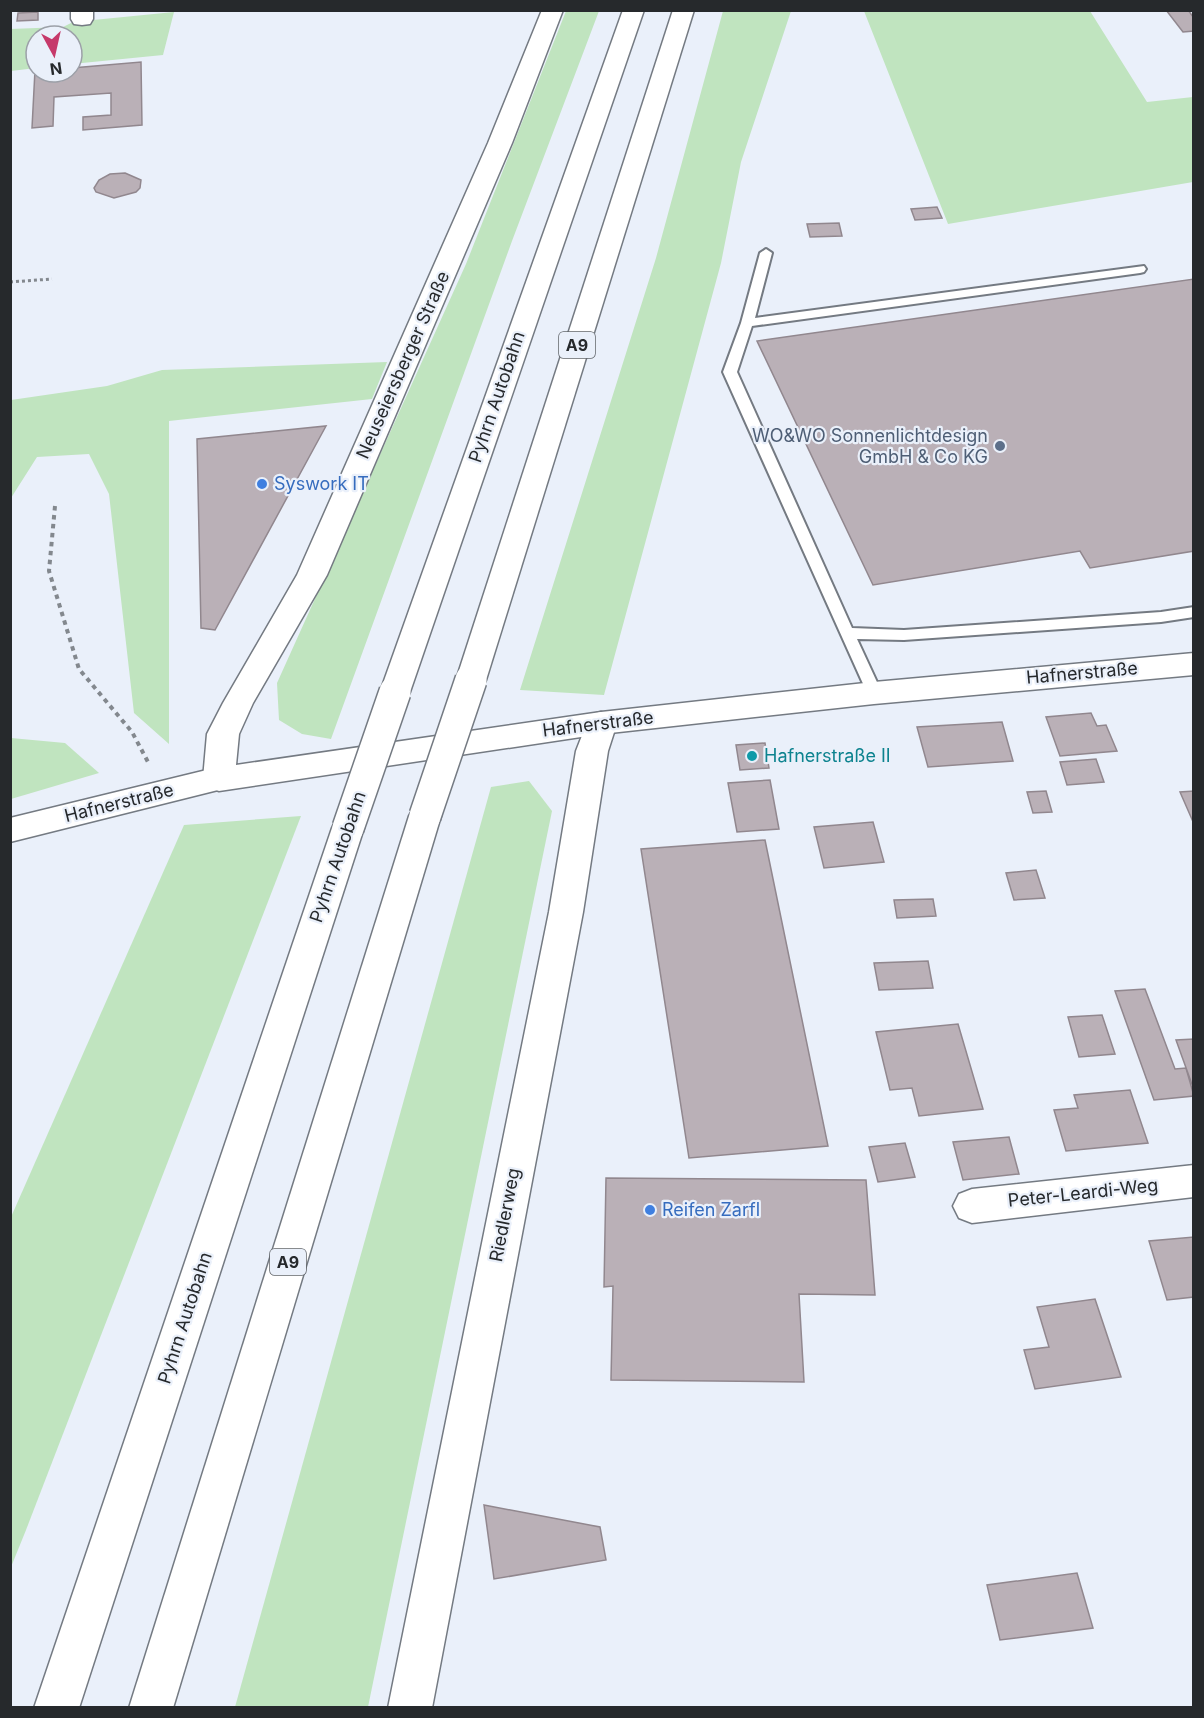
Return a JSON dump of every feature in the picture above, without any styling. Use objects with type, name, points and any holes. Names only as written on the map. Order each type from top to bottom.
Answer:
[{"type":"main road","name":"Neuseiersberger Straße","points":[[219,779],[223,734],[238,703],[312,575],[500,143],[553,10]]},
{"type":"main road","name":"Pyhrn Autobahn","points":[[56,1707],[348,828],[634,10]]},
{"type":"main road","name":"A9","points":[[151,1707],[425,816],[471,680],[684,10]]},
{"type":"main road","name":"Hafnerstraße","points":[[10,830],[219,779],[602,723],[874,693],[1194,664]]},
{"type":"main road","name":"Riedlerweg","points":[[410,1707],[566,912],[592,751],[602,723]]},
{"type":"main road","name":"Peter-Leardi-Weg","points":[[972,1206],[1194,1181]]},
{"type":"lane","points":[[766,253],[747,323],[730,372],[874,693]]},
{"type":"lane","points":[[747,323],[1140,269]]},
{"type":"lane","points":[[847,633],[904,634],[1194,612]]},
{"type":"path","points":[[10,282],[51,279]]},
{"type":"path","points":[[55,506],[49,571],[79,669],[132,732],[161,793]]},
{"type":"green space","points":[[566,11],[599,11],[512,241],[331,739],[302,734],[279,720],[277,683],[466,264]]},
{"type":"green space","points":[[723,11],[791,11],[741,162],[721,263],[604,695],[520,690],[656,258]]},
{"type":"green space","points":[[864,11],[1090,11],[1147,102],[1193,97],[1193,182],[948,224]]},
{"type":"green space","points":[[174,12],[163,55],[84,63],[84,24],[69,24]]},
{"type":"green space","points":[[24,28],[24,69],[11,71],[10,29]]},
{"type":"green space","points":[[387,362],[372,399],[169,421],[169,744],[134,713],[109,494],[89,454],[37,457],[11,498],[11,400],[107,386],[162,370]]},
{"type":"green space","points":[[11,738],[65,743],[99,773],[11,799]]},
{"type":"green space","points":[[529,781],[552,811],[368,1707],[235,1707],[491,787]]},
{"type":"green space","points":[[301,816],[11,1567],[11,1217],[184,825]]},
{"type":"building","points":[[1166,10],[1188,10],[1194,18],[1194,31],[1183,32]]},
{"type":"building","points":[[38,12],[38,20],[17,21],[18,13]]},
{"type":"building","points":[[141,62],[142,125],[83,130],[83,117],[111,115],[111,93],[54,97],[53,126],[32,128],[34,84],[84,84],[84,67]]},
{"type":"building","points":[[125,173],[141,180],[140,188],[136,192],[114,198],[96,192],[94,188],[99,180],[110,174]]},
{"type":"building","points":[[937,207],[942,218],[915,220],[911,209]]},
{"type":"building","points":[[839,223],[842,236],[810,237],[807,224]]},
{"type":"building","name":"WO&WO Sonnenlichtdesign GmbH & Co KG","points":[[1194,279],[1194,551],[1090,568],[1080,551],[873,585],[757,341]]},
{"type":"building","points":[[326,426],[215,630],[201,628],[197,439]]},
{"type":"building","points":[[1091,713],[1097,726],[1106,725],[1117,751],[1060,756],[1046,717]]},
{"type":"building","points":[[1002,722],[1013,761],[928,767],[917,727]]},
{"type":"building","name":"Hafnerstraße II","points":[[765,743],[769,768],[740,770],[736,745]]},
{"type":"building","points":[[1096,759],[1104,782],[1067,785],[1060,762]]},
{"type":"building","points":[[770,780],[779,829],[737,832],[728,783]]},
{"type":"building","points":[[1046,791],[1052,812],[1033,813],[1027,792]]},
{"type":"building","points":[[1194,791],[1194,824],[1180,792]]},
{"type":"building","points":[[873,822],[884,862],[824,868],[814,827]]},
{"type":"building","points":[[765,840],[828,1146],[689,1158],[641,849]]},
{"type":"building","points":[[1036,870],[1045,898],[1014,900],[1006,873]]},
{"type":"building","points":[[933,899],[936,916],[897,918],[894,900]]},
{"type":"building","points":[[928,961],[933,988],[879,990],[874,963]]},
{"type":"building","points":[[1145,989],[1175,1069],[1186,1068],[1194,1096],[1154,1100],[1115,991]]},
{"type":"building","points":[[1102,1015],[1115,1054],[1079,1057],[1068,1017]]},
{"type":"building","points":[[958,1024],[983,1109],[919,1116],[912,1088],[890,1090],[876,1032]]},
{"type":"building","points":[[1194,1039],[1194,1090],[1176,1040]]},
{"type":"building","points":[[1130,1090],[1148,1143],[1066,1151],[1054,1110],[1078,1108],[1074,1095]]},
{"type":"building","points":[[1009,1137],[1019,1174],[963,1180],[953,1142]]},
{"type":"building","points":[[905,1143],[915,1177],[878,1182],[869,1147]]},
{"type":"building","points":[[606,1178],[866,1180],[875,1295],[799,1294],[804,1382],[611,1380],[613,1286],[604,1287]]},
{"type":"building","points":[[1194,1237],[1194,1297],[1167,1300],[1149,1241]]},
{"type":"building","points":[[1095,1299],[1121,1377],[1035,1389],[1024,1350],[1049,1347],[1037,1307]]},
{"type":"building","points":[[484,1505],[600,1527],[606,1560],[494,1579]]},
{"type":"building","points":[[1077,1573],[1093,1628],[1000,1640],[987,1585]]},
{"type":"place","name":"WO&WO Sonnenlichtdesign GmbH & Co KG","points":[[1000,446]]},
{"type":"place","name":"Syswork IT","points":[[262,484]]},
{"type":"place","name":"Hafnerstraße II","points":[[752,756]]},
{"type":"place","name":"Reifen Zarfl","points":[[650,1210]]}]
